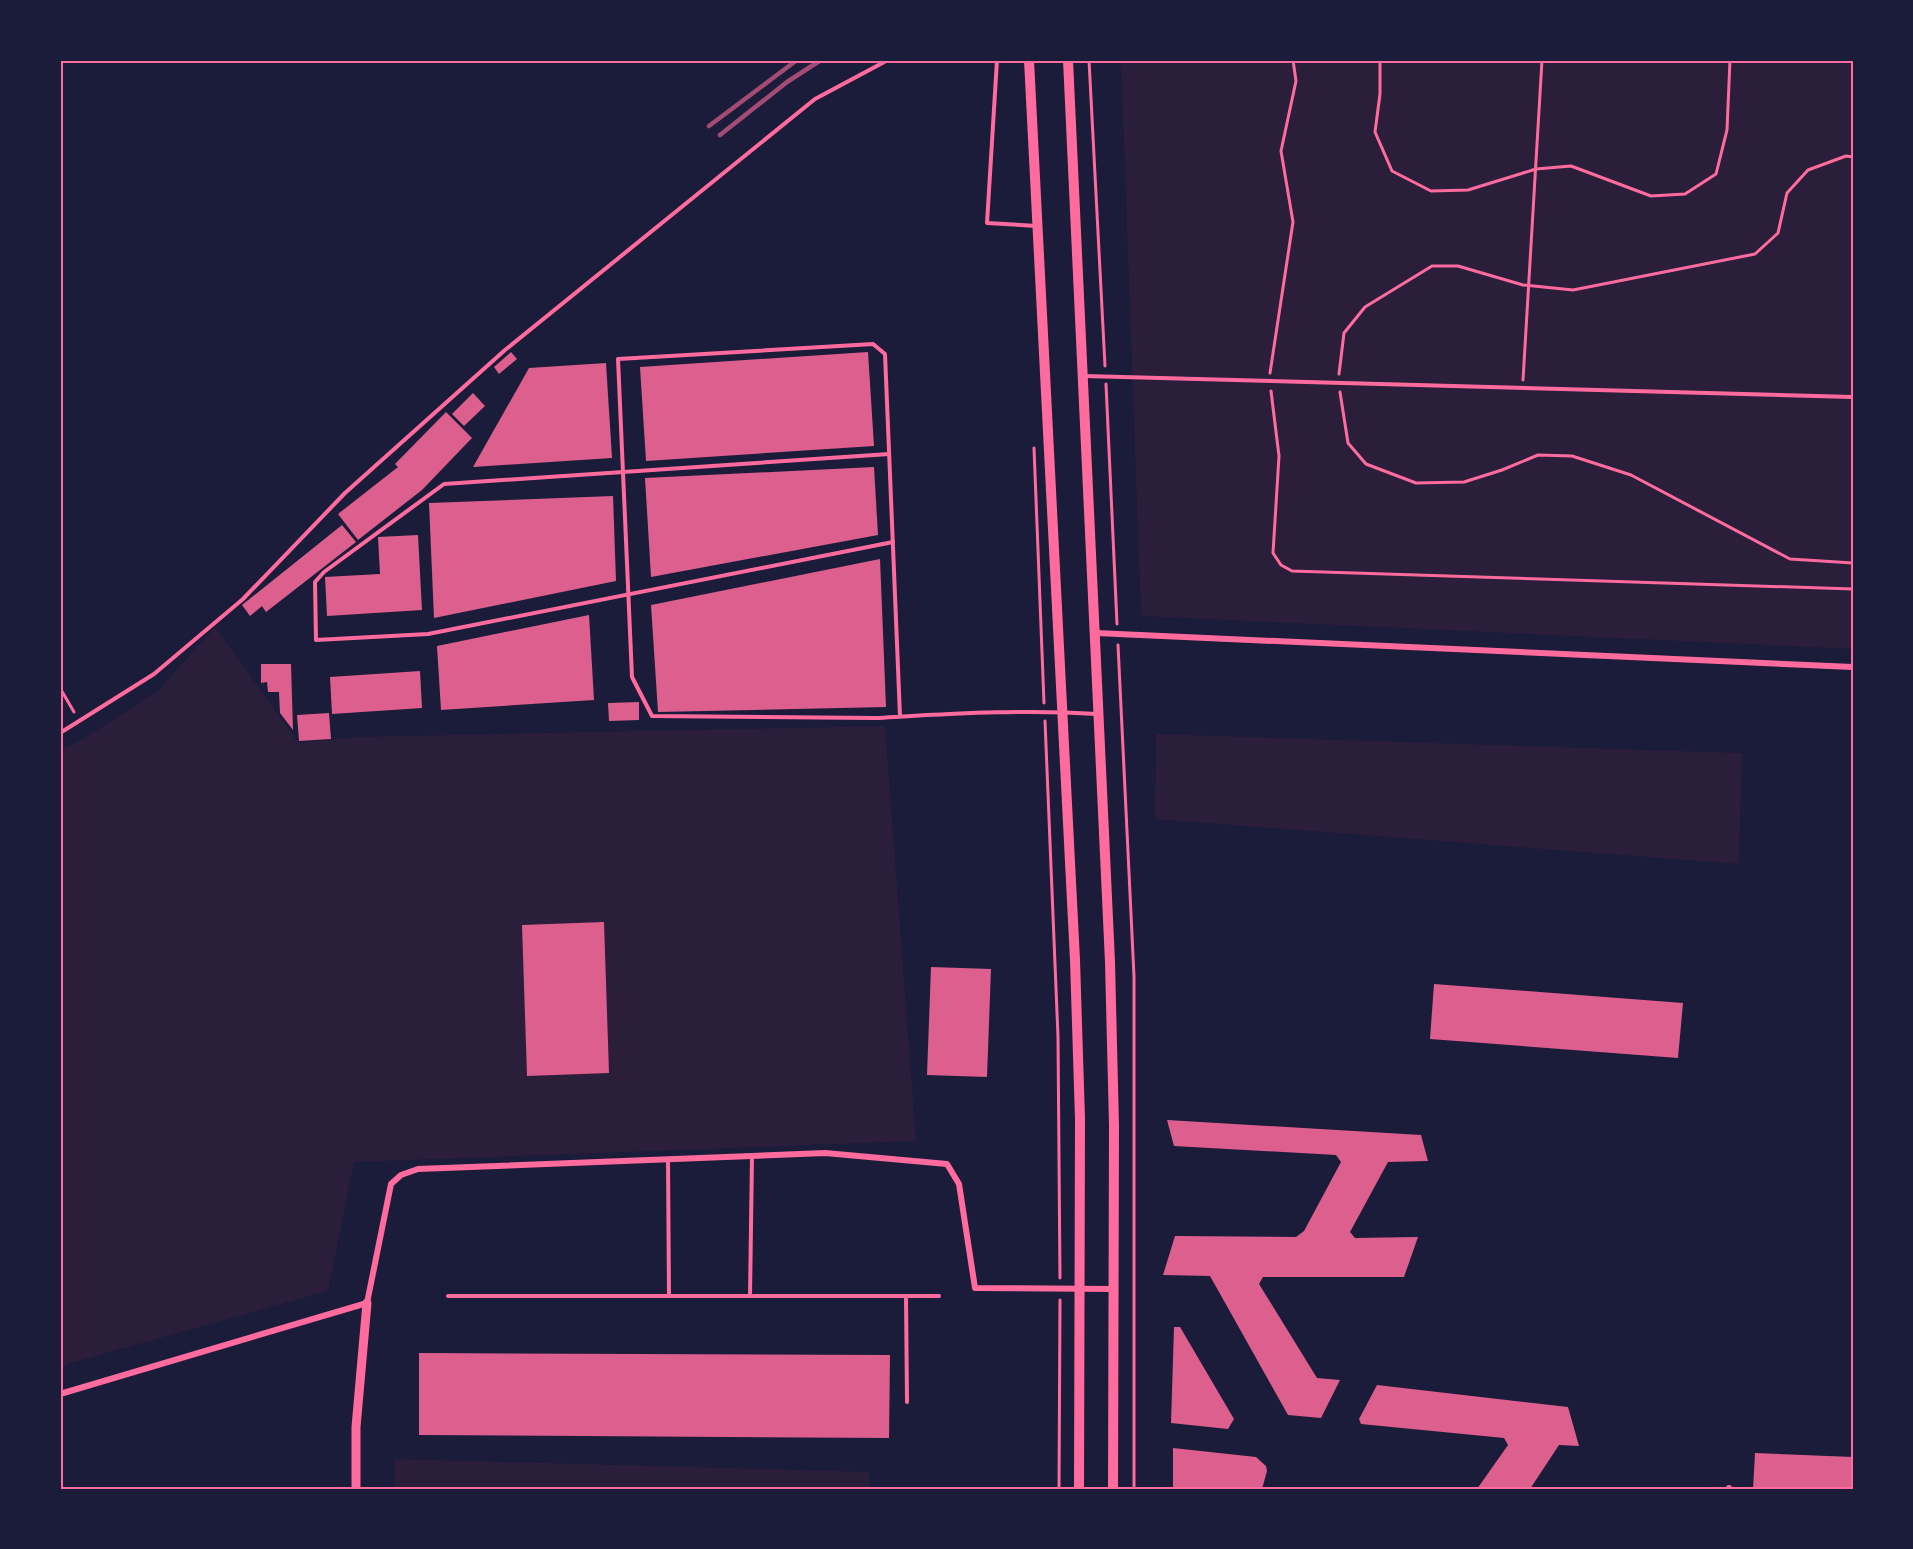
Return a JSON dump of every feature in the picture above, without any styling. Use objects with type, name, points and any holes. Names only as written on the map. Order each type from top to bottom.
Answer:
[{"type":"main road","points":[[1029,60],[1063,712],[1079,1084],[1078,1489]]},
{"type":"main road","points":[[1068,60],[1110,962],[1113,1489]]},
{"type":"street","points":[[1096,633],[1853,667]]},
{"type":"street","points":[[356,1489],[356,1427],[367,1303],[391,1184],[401,1175],[418,1169],[825,1153],[947,1164],[959,1184],[975,1288],[1113,1288]]},
{"type":"street","points":[[60,1394],[367,1303]]},
{"type":"lane","points":[[60,733],[154,674],[243,599],[345,493],[505,350],[815,99],[888,60]]},
{"type":"lane","points":[[997,60],[987,223],[1038,225]]},
{"type":"lane","points":[[900,717],[885,354],[873,344],[618,359],[632,677],[652,716],[900,717],[1045,711],[1099,715]]},
{"type":"lane","points":[[1084,376],[1853,397]]},
{"type":"lane","points":[[889,454],[444,484],[324,572],[315,582],[316,640],[428,634],[893,542]]},
{"type":"lane","points":[[750,1296],[752,1156]]},
{"type":"lane","points":[[668,1159],[669,1296]]},
{"type":"lane","points":[[448,1296],[939,1296]]},
{"type":"lane","points":[[906,1296],[907,1402]]},
{"type":"path","points":[[1089,60],[1134,976],[1134,1489]]},
{"type":"path","points":[[1293,60],[1296,81],[1281,151],[1293,222],[1270,381],[1280,456],[1273,553],[1281,565],[1292,571],[1853,589]]},
{"type":"path","points":[[1380,60],[1380,94],[1375,132],[1392,171],[1431,191],[1468,190],[1536,169],[1571,166],[1651,196],[1685,194],[1716,174],[1727,130],[1730,60]]},
{"type":"path","points":[[1523,388],[1542,60]]},
{"type":"path","points":[[1853,156],[1846,156],[1808,170],[1787,192],[1778,233],[1755,254],[1574,290],[1529,285],[1458,266],[1431,266],[1365,308],[1344,333],[1339,383],[1348,443],[1366,464],[1416,483],[1464,482],[1538,455],[1572,456],[1631,476],[1790,559],[1853,563]]},
{"type":"path","points":[[1033,437],[1058,1037],[1059,1489]]},
{"type":"path","points":[[60,688],[79,722]]},
{"type":"shaded area","points":[[1121,60],[1853,60],[1853,649],[1141,616]]},
{"type":"shaded area","points":[[215,627],[299,743],[356,737],[885,726],[916,1141],[354,1162],[328,1291],[60,1366],[60,750],[80,741],[158,691]]},
{"type":"shaded area","points":[[1156,734],[1742,753],[1739,864],[1155,819]]},
{"type":"shaded area","points":[[395,1459],[869,1472],[869,1489],[395,1489]]},
{"type":"building","points":[[511,352],[517,359],[499,374],[494,367]]},
{"type":"building","points":[[868,352],[874,446],[646,461],[640,367]]},
{"type":"building","points":[[606,363],[612,458],[473,467],[529,368]]},
{"type":"building","points":[[473,393],[485,406],[464,426],[452,414]]},
{"type":"building","points":[[446,412],[472,438],[422,490],[358,540],[338,514],[398,467],[395,464]]},
{"type":"building","points":[[874,467],[878,535],[651,577],[645,478]]},
{"type":"building","points":[[613,496],[616,581],[434,618],[429,503]]},
{"type":"building","points":[[342,525],[356,542],[266,612],[262,606],[250,616],[242,605]]},
{"type":"building","points":[[418,535],[422,610],[327,616],[325,577],[380,574],[378,537]]},
{"type":"building","points":[[880,559],[886,707],[658,712],[651,605]]},
{"type":"building","points":[[589,615],[594,700],[441,710],[437,646]]},
{"type":"building","points":[[261,664],[291,664],[293,730],[280,713],[279,692],[268,692],[267,682],[261,683]]},
{"type":"building","points":[[420,671],[422,708],[332,714],[330,677]]},
{"type":"building","points":[[639,702],[639,720],[609,721],[608,703]]},
{"type":"building","points":[[329,713],[331,739],[299,741],[297,715]]},
{"type":"building","points":[[604,922],[609,1073],[527,1076],[522,925]]},
{"type":"building","points":[[931,967],[991,969],[987,1077],[927,1075]]},
{"type":"building","points":[[1434,984],[1683,1003],[1678,1058],[1430,1039]]},
{"type":"building","points":[[1167,1120],[1421,1135],[1428,1161],[1388,1162],[1350,1232],[1355,1238],[1418,1237],[1404,1277],[1263,1277],[1259,1284],[1317,1378],[1340,1380],[1321,1418],[1288,1415],[1210,1276],[1163,1275],[1175,1236],[1296,1237],[1304,1231],[1341,1162],[1336,1155],[1174,1146]]},
{"type":"building","points":[[1174,1327],[1180,1327],[1234,1419],[1228,1429],[1171,1423]]},
{"type":"building","points":[[419,1353],[890,1355],[889,1438],[419,1435]]},
{"type":"building","points":[[1377,1385],[1568,1407],[1579,1446],[1559,1445],[1530,1489],[1477,1489],[1508,1445],[1504,1438],[1361,1424],[1359,1419]]},
{"type":"building","points":[[1173,1448],[1256,1457],[1266,1466],[1267,1471],[1262,1489],[1173,1489]]},
{"type":"building","points":[[1755,1453],[1853,1457],[1853,1489],[1753,1489]]},
{"type":"railway","points":[[709,126],[797,60]]},
{"type":"railway","points":[[720,135],[787,82],[821,60]]}]
